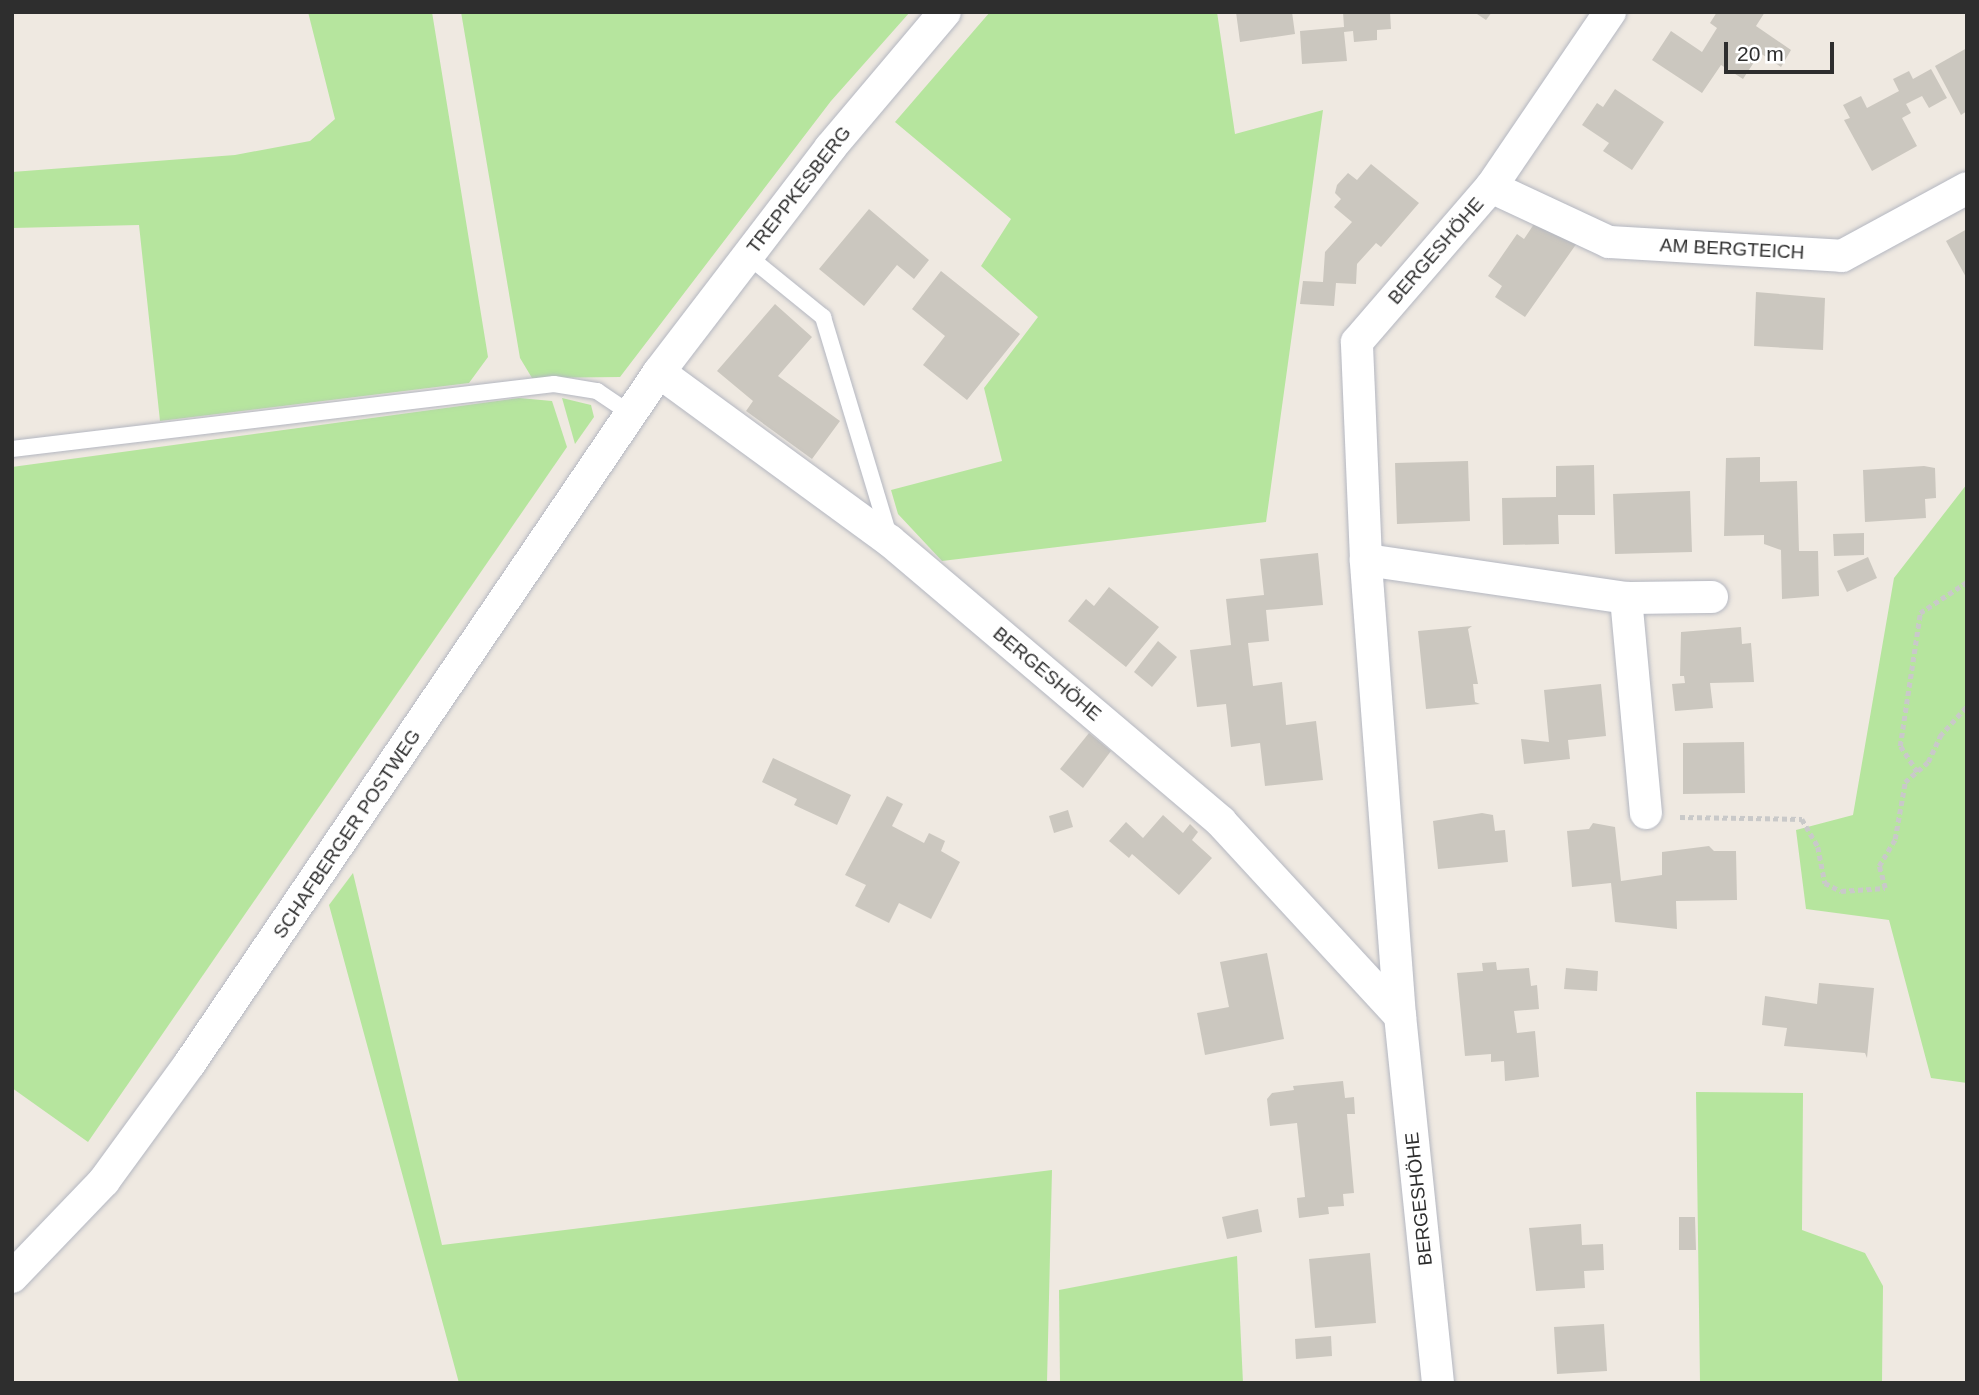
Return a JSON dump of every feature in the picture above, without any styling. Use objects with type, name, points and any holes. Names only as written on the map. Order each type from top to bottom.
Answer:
[{"type":"street","name":"TREPPKESBERG","points":[[659,372],[830,148],[945,12]]},
{"type":"street","name":"BERGESHÖHE","points":[[1438,1383],[1400,1016],[1366,560],[1357,342],[1491,187],[1610,12]]},
{"type":"street","name":"AM BERGTEICH","points":[[1491,187],[1609,242],[1842,256],[1967,188]]},
{"type":"street","name":"BERGESHÖHE","points":[[659,372],[890,541],[1221,822],[1400,1016]]},
{"type":"street","name":"SCHAFBERGER POSTWEG","points":[[12,1277],[104,1181],[190,1063],[659,372]]},
{"type":"street","points":[[1366,560],[1626,598],[1712,597]]},
{"type":"street","points":[[1626,598],[1646,813]]},
{"type":"lane","points":[[748,256],[823,317],[890,541]]},
{"type":"lane","points":[[12,449],[506,387],[554,384],[597,391],[630,413]]},
{"type":"path","points":[[1917,772],[1900,746],[1920,613],[1967,582]]},
{"type":"path","points":[[1646,813],[1802,820],[1818,847],[1825,883],[1841,891],[1885,888],[1879,866],[1895,839],[1905,782],[1917,772],[1967,706]]},
{"type":"green space","points":[[308,12],[432,12],[488,357],[469,383],[160,421],[139,225],[12,228],[12,172],[235,155],[310,141],[335,119]]},
{"type":"green space","points":[[461,12],[910,12],[831,101],[620,377],[532,378],[520,358]]},
{"type":"green space","points":[[990,12],[1217,12],[1235,134],[1323,110],[1266,522],[942,561],[898,514],[891,490],[1002,461],[984,388],[1038,317],[981,266],[1011,219],[895,122]]},
{"type":"green space","points":[[519,398],[552,401],[567,447],[88,1142],[12,1088],[12,467]]},
{"type":"green space","points":[[562,398],[591,405],[594,417],[575,444]]},
{"type":"green space","points":[[1967,484],[1967,1083],[1931,1078],[1889,920],[1806,909],[1796,830],[1853,815],[1894,578]]},
{"type":"green space","points":[[353,873],[442,1245],[1052,1170],[1047,1383],[459,1383],[329,905]]},
{"type":"green space","points":[[1696,1092],[1803,1093],[1802,1230],[1865,1253],[1883,1286],[1882,1383],[1700,1383]]},
{"type":"green space","points":[[1237,1256],[1243,1383],[1060,1383],[1059,1290]]},
{"type":"building","points":[[1236,12],[1292,12],[1295,34],[1240,42]]},
{"type":"building","points":[[1343,12],[1390,12],[1391,29],[1377,30],[1377,40],[1354,42],[1353,31],[1344,32],[1347,61],[1302,64],[1300,31],[1344,27]]},
{"type":"building","points":[[1474,12],[1492,12],[1486,20]]},
{"type":"building","points":[[1717,12],[1765,12],[1756,26],[1791,50],[1781,67],[1760,53],[1743,79],[1721,65],[1702,93],[1652,60],[1671,31],[1702,52],[1717,28],[1710,23]]},
{"type":"building","points":[[1967,48],[1967,111],[1961,115],[1935,66]]},
{"type":"building","points":[[1931,69],[1947,98],[1929,108],[1922,96],[1906,104],[1911,113],[1902,118],[1917,146],[1872,171],[1844,120],[1850,118],[1843,105],[1861,96],[1867,108],[1899,91],[1893,79],[1909,71],[1913,79]]},
{"type":"building","points":[[1615,89],[1664,122],[1632,170],[1603,151],[1609,143],[1582,125],[1597,103],[1603,107]]},
{"type":"building","points":[[1371,164],[1419,203],[1381,247],[1376,243],[1357,264],[1356,284],[1336,283],[1334,306],[1300,304],[1303,281],[1323,282],[1325,252],[1352,222],[1334,207],[1341,199],[1335,193],[1337,185],[1348,173],[1357,180]]},
{"type":"building","points":[[869,209],[929,260],[914,279],[897,265],[864,306],[819,269]]},
{"type":"building","points":[[1536,221],[1577,243],[1525,317],[1495,297],[1502,286],[1488,276],[1517,234],[1524,239]]},
{"type":"building","points":[[1967,229],[1967,279],[1946,241]]},
{"type":"building","points":[[941,271],[1020,334],[967,400],[923,365],[945,336],[912,309]]},
{"type":"building","points":[[1756,292],[1825,298],[1823,350],[1754,346]]},
{"type":"building","points":[[775,304],[812,337],[778,376],[840,421],[812,459],[746,411],[753,401],[717,371]]},
{"type":"building","points":[[1760,457],[1760,482],[1797,481],[1799,551],[1818,551],[1819,596],[1782,599],[1781,550],[1764,544],[1764,535],[1724,536],[1726,458]]},
{"type":"building","points":[[1468,461],[1470,521],[1397,524],[1395,463]]},
{"type":"building","points":[[1594,465],[1595,515],[1558,515],[1559,544],[1503,545],[1502,498],[1556,497],[1556,466]]},
{"type":"building","points":[[1924,466],[1935,468],[1936,498],[1925,499],[1926,518],[1865,522],[1863,470]]},
{"type":"building","points":[[1690,491],[1692,552],[1615,554],[1613,494]]},
{"type":"building","points":[[1864,533],[1864,555],[1834,556],[1833,534]]},
{"type":"building","points":[[1318,553],[1323,605],[1266,610],[1269,641],[1248,643],[1253,686],[1282,682],[1286,725],[1316,721],[1323,780],[1265,786],[1260,743],[1231,747],[1226,704],[1197,707],[1190,650],[1231,645],[1226,599],[1264,595],[1260,559]]},
{"type":"building","points":[[1868,557],[1877,578],[1847,592],[1837,571]]},
{"type":"building","points":[[1109,587],[1159,627],[1126,667],[1068,621],[1086,599],[1094,606]]},
{"type":"building","points":[[1472,626],[1468,629],[1478,684],[1473,684],[1475,702],[1480,704],[1426,709],[1418,631]]},
{"type":"building","points":[[1741,627],[1742,644],[1751,643],[1754,682],[1710,683],[1713,708],[1675,711],[1672,684],[1685,683],[1684,676],[1680,676],[1681,632]]},
{"type":"building","points":[[1158,641],[1177,657],[1152,687],[1134,672]]},
{"type":"building","points":[[1601,684],[1606,736],[1568,740],[1570,759],[1524,764],[1521,739],[1549,742],[1544,690]]},
{"type":"building","points":[[1089,733],[1111,751],[1083,788],[1060,769]]},
{"type":"building","points":[[1744,742],[1745,793],[1683,794],[1683,743]]},
{"type":"building","points":[[773,758],[851,795],[837,825],[794,805],[797,799],[762,782]]},
{"type":"building","points":[[887,796],[903,804],[892,826],[924,843],[929,833],[945,841],[941,851],[960,862],[931,919],[899,903],[889,923],[855,906],[866,885],[845,875]]},
{"type":"building","points":[[1068,810],[1073,827],[1054,833],[1049,816]]},
{"type":"building","points":[[1482,813],[1493,815],[1495,831],[1505,830],[1508,862],[1438,869],[1433,821]]},
{"type":"building","points":[[1163,815],[1183,833],[1190,824],[1198,832],[1192,840],[1212,858],[1179,895],[1132,854],[1129,858],[1109,841],[1126,822],[1143,838]]},
{"type":"building","points":[[1593,823],[1615,827],[1621,881],[1662,875],[1662,852],[1709,846],[1714,851],[1736,851],[1737,900],[1676,901],[1677,929],[1615,922],[1611,883],[1572,887],[1567,831],[1589,829]]},
{"type":"building","points":[[1267,953],[1284,1039],[1205,1055],[1197,1013],[1229,1007],[1220,962]]},
{"type":"building","points":[[1496,962],[1497,970],[1529,968],[1531,986],[1537,985],[1539,1009],[1514,1011],[1517,1033],[1535,1031],[1539,1077],[1505,1081],[1504,1061],[1491,1062],[1491,1054],[1465,1056],[1457,973],[1483,971],[1482,963]]},
{"type":"building","points":[[1566,968],[1598,971],[1597,991],[1564,989]]},
{"type":"building","points":[[1819,983],[1874,988],[1867,1058],[1865,1053],[1784,1046],[1787,1028],[1762,1025],[1765,996],[1817,1004]]},
{"type":"building","points":[[1343,1081],[1345,1098],[1354,1097],[1355,1114],[1347,1114],[1354,1193],[1343,1194],[1344,1206],[1328,1207],[1329,1214],[1299,1218],[1297,1198],[1305,1197],[1297,1123],[1270,1126],[1267,1099],[1272,1093],[1294,1090],[1293,1086]]},
{"type":"building","points":[[1258,1209],[1262,1232],[1227,1239],[1222,1217]]},
{"type":"building","points":[[1679,1217],[1695,1217],[1696,1250],[1679,1250]]},
{"type":"building","points":[[1581,1224],[1582,1245],[1603,1244],[1604,1270],[1584,1271],[1585,1288],[1536,1291],[1529,1228]]},
{"type":"building","points":[[1370,1253],[1376,1323],[1315,1328],[1309,1259]]},
{"type":"building","points":[[1604,1324],[1607,1371],[1557,1374],[1554,1327]]},
{"type":"building","points":[[1331,1336],[1332,1356],[1296,1359],[1295,1339]]}]
